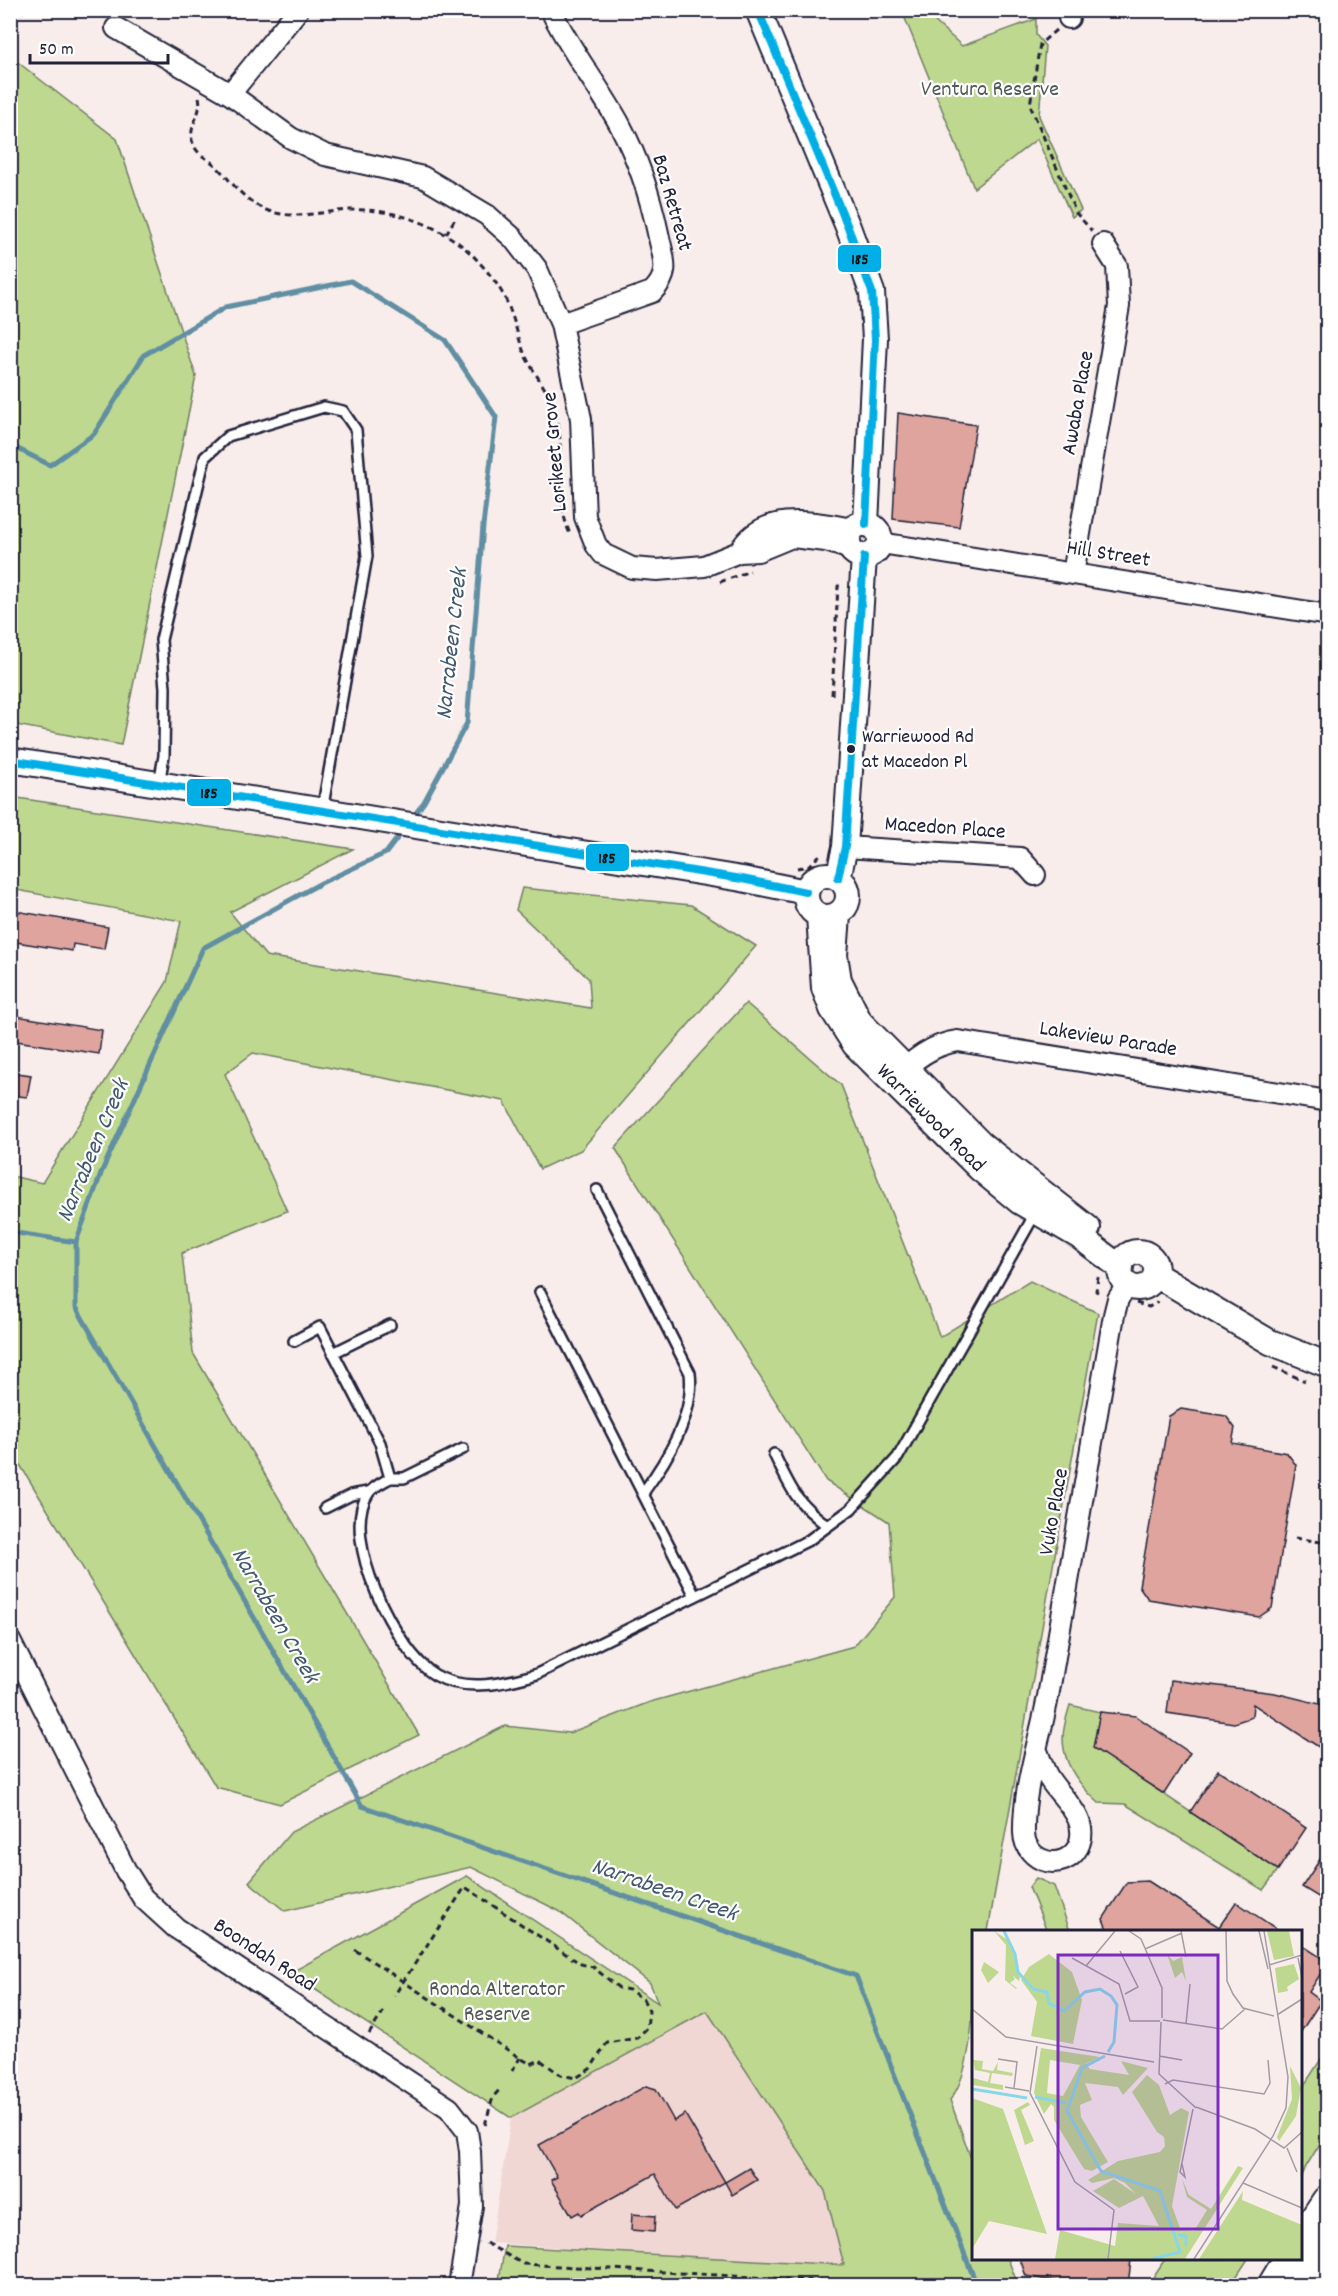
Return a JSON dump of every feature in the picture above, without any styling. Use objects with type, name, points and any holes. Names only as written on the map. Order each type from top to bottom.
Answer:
[{"type":"highway","points":[[1302,2241],[1328,2202]]},
{"type":"highway","points":[[1304,2286],[1328,2249]]},
{"type":"highway","points":[[1274,2286],[1291,2260]]},
{"type":"street","points":[[230,94],[298,10]]},
{"type":"street","name":"Baz Retreat","points":[[551,10],[560,31],[619,124],[641,172],[665,267],[662,282],[652,292],[561,324]]},
{"type":"street","points":[[758,10],[848,227],[872,292],[875,339],[863,540],[834,849],[837,878]]},
{"type":"street","name":"Lorikeet Grove","points":[[116,28],[230,94],[291,138],[325,155],[423,177],[488,215],[513,238],[537,269],[561,324],[581,418],[585,518],[596,545],[616,562],[644,570],[704,566],[739,552],[747,539],[775,524],[803,520],[863,540]]},
{"type":"street","name":"Awaba Place","points":[[1073,574],[1119,306],[1117,266],[1102,244]]},
{"type":"street","name":"Hill Street","points":[[863,540],[1328,615]]},
{"type":"street","points":[[10,760],[806,892]]},
{"type":"street","name":"Macedon Place","points":[[834,849],[1020,858],[1035,875]]},
{"type":"street","points":[[831,875],[837,878],[849,893],[847,906],[828,916],[808,906],[806,892],[818,877],[831,875]]},
{"type":"street","name":"Warriewood Road","points":[[828,916],[842,991],[860,1022],[899,1075],[980,1169],[1036,1212],[1080,1237],[1125,1270]]},
{"type":"street","name":"Lakeview Parade","points":[[899,1075],[928,1051],[946,1043],[958,1041],[1328,1101]]},
{"type":"street","name":"Warriewood Road","points":[[899,1075],[1125,1270]]},
{"type":"street","points":[[1125,1270],[1133,1253],[1148,1255],[1156,1267],[1156,1275],[1270,1342],[1328,1365]]},
{"type":"street","name":"Vuko Place","points":[[1038,1751],[1051,1782],[1080,1820],[1082,1831],[1078,1847],[1064,1860],[1044,1861],[1036,1858],[1028,1850],[1024,1841],[1024,1818],[1030,1776],[1038,1751],[1114,1316],[1125,1270]]},
{"type":"street","name":"Boondah Road","points":[[10,1641],[126,1871],[143,1898],[176,1928],[449,2108],[467,2131],[472,2206],[459,2286]]},
{"type":"lane","points":[[159,783],[164,756],[165,688],[161,640],[205,458],[228,436],[324,407],[343,411],[356,430],[367,556],[322,811]]},
{"type":"lane","points":[[597,1190],[690,1373],[692,1391],[690,1406],[657,1474],[643,1493]]},
{"type":"lane","points":[[368,1492],[363,1505],[361,1529],[364,1556],[374,1590],[396,1631],[418,1664],[437,1677],[472,1685],[503,1684],[537,1674],[809,1540],[850,1509],[898,1457],[1036,1212]]},
{"type":"lane","points":[[540,1292],[695,1596]]},
{"type":"lane","points":[[333,1353],[390,1325]]},
{"type":"lane","points":[[294,1341],[320,1327],[380,1443],[390,1478]]},
{"type":"lane","points":[[325,1508],[351,1495],[368,1492],[390,1478],[404,1478],[463,1449]]},
{"type":"lane","points":[[774,1454],[795,1497],[807,1511],[828,1526]]},
{"type":"path","points":[[1069,14],[1040,45],[1030,105],[1076,213],[1102,244]]},
{"type":"path","points":[[195,90],[201,108],[192,132],[195,147],[204,158],[220,170],[236,191],[251,202],[286,215],[351,210],[387,212],[426,225],[446,235],[477,259],[500,289],[510,307],[526,357],[554,408],[559,436],[563,512],[572,539]]},
{"type":"path","points":[[446,235],[460,210]]},
{"type":"path","points":[[718,582],[741,576],[756,568]]},
{"type":"path","points":[[832,703],[837,586]]},
{"type":"path","points":[[793,868],[808,866],[834,849]]},
{"type":"path","points":[[1295,1538],[1328,1543]]},
{"type":"path","points":[[355,1950],[403,1982],[520,2058],[531,2064],[540,2060],[561,2075],[576,2078],[590,2069],[607,2043],[637,2038],[647,2028],[649,2011],[643,1999],[611,1983],[593,1967],[581,1964],[465,1887],[403,1982],[394,1996]]},
{"type":"path","points":[[368,2036],[383,2012]]},
{"type":"path","points":[[512,2071],[520,2058]]},
{"type":"path","points":[[485,2127],[489,2108],[500,2089]]},
{"type":"path","points":[[468,2234],[523,2264],[859,2281],[909,2286]]},
{"type":"shaded area","points":[[707,2011],[825,2191],[844,2266],[491,2243],[511,2118]]},
{"type":"green space","name":"Ventura Reserve","points":[[902,11],[923,11],[962,46],[1036,19],[1036,35],[1045,46],[1039,116],[1081,210],[1072,217],[1037,139],[974,188]]},
{"type":"green space","points":[[11,57],[117,139],[196,376],[121,745],[11,724]]},
{"type":"green space","points":[[11,797],[353,849],[230,912],[266,956],[591,1008],[589,979],[516,910],[522,888],[691,905],[756,946],[581,1150],[540,1169],[504,1101],[253,1053],[225,1074],[287,1211],[182,1253],[193,1353],[419,1735],[280,1804],[216,1787],[11,1450],[11,1176],[42,1183],[167,982],[181,921],[11,889]]},
{"type":"green space","name":"Ronda Alterator Reserve","points":[[746,1003],[841,1085],[940,1337],[1030,1281],[1098,1313],[988,1930],[972,1930],[970,2043],[959,2085],[950,2100],[972,2161],[972,2260],[1008,2260],[1018,2285],[498,2285],[505,2246],[844,2265],[825,2191],[707,2011],[511,2118],[290,1973],[467,1876],[658,2003],[650,1983],[559,1911],[471,1867],[285,1911],[249,1882],[291,1832],[505,1726],[569,1733],[650,1702],[854,1646],[895,1597],[889,1522],[826,1481],[615,1148]]},
{"type":"green space","points":[[1070,1705],[1100,1712],[1094,1748],[1278,1870],[1263,1890],[1125,1804],[1099,1803],[1092,1797],[1074,1774],[1066,1757],[1063,1738]]},
{"type":"green space","points":[[1036,1878],[1054,1886],[1070,1930],[1047,1930],[1029,1887]]},
{"type":"green space","points":[[1327,2050],[1327,2132],[1302,2173],[1302,2088]]},
{"type":"green space","points":[[1164,2260],[1247,2260],[1231,2285],[1148,2285]]},
{"type":"building","points":[[898,413],[976,425],[959,527],[893,519]]},
{"type":"building","points":[[10,910],[108,927],[104,949],[73,944],[72,951],[10,941]]},
{"type":"building","points":[[10,1015],[102,1030],[99,1054],[10,1040]]},
{"type":"building","points":[[10,1072],[31,1075],[27,1097],[10,1095]]},
{"type":"building","points":[[1181,1409],[1226,1416],[1235,1428],[1232,1443],[1287,1453],[1296,1465],[1272,1608],[1259,1617],[1148,1599],[1139,1586],[1169,1416]]},
{"type":"building","points":[[1171,1680],[1275,1693],[1328,1706],[1328,1753],[1253,1704],[1252,1717],[1234,1723],[1167,1713]]},
{"type":"building","points":[[1100,1712],[1136,1716],[1190,1753],[1164,1794],[1093,1748]]},
{"type":"building","points":[[1218,1770],[1306,1828],[1278,1870],[1190,1812]]},
{"type":"building","points":[[1328,1847],[1328,1903],[1302,1887]]},
{"type":"building","points":[[1148,1881],[1219,1927],[1236,1902],[1278,1930],[1107,1930],[1103,1919],[1127,1882]]},
{"type":"building","points":[[1302,1945],[1328,1962],[1309,1992],[1321,2001],[1302,2030]]},
{"type":"building","points":[[646,2086],[656,2089],[674,2121],[685,2114],[725,2182],[675,2210],[655,2174],[581,2215],[579,2212],[572,2216],[551,2180],[557,2177],[539,2145]]},
{"type":"building","points":[[749,2168],[757,2180],[732,2195],[725,2182]]},
{"type":"building","points":[[632,2214],[655,2216],[654,2232],[631,2230]]},
{"type":"building","points":[[1020,2260],[1131,2260],[1128,2286],[1082,2286],[1026,2276]]},
{"type":"waterway","name":"Narrabeen Creek","points":[[10,445],[50,465],[94,434],[144,355],[226,307],[351,281],[445,340],[496,417],[483,526],[467,723],[424,802],[411,820]]},
{"type":"waterway","name":"Narrabeen Creek","points":[[402,832],[386,853],[321,883],[203,948],[102,1171],[76,1242],[76,1307],[362,1806],[856,1976],[977,2286]]},
{"type":"waterway","points":[[10,1232],[76,1242]]},
{"type":"transit line","name":"185","points":[[758,10],[848,227],[872,292],[875,339],[866,524]]},
{"type":"transit line","name":"185","points":[[838,878],[845,847],[864,557]]},
{"type":"transit line","name":"185","points":[[10,760],[742,879],[806,892]]},
{"type":"place","name":"Warriewood Rd at Macedon Pl","points":[[851,749]]}]
